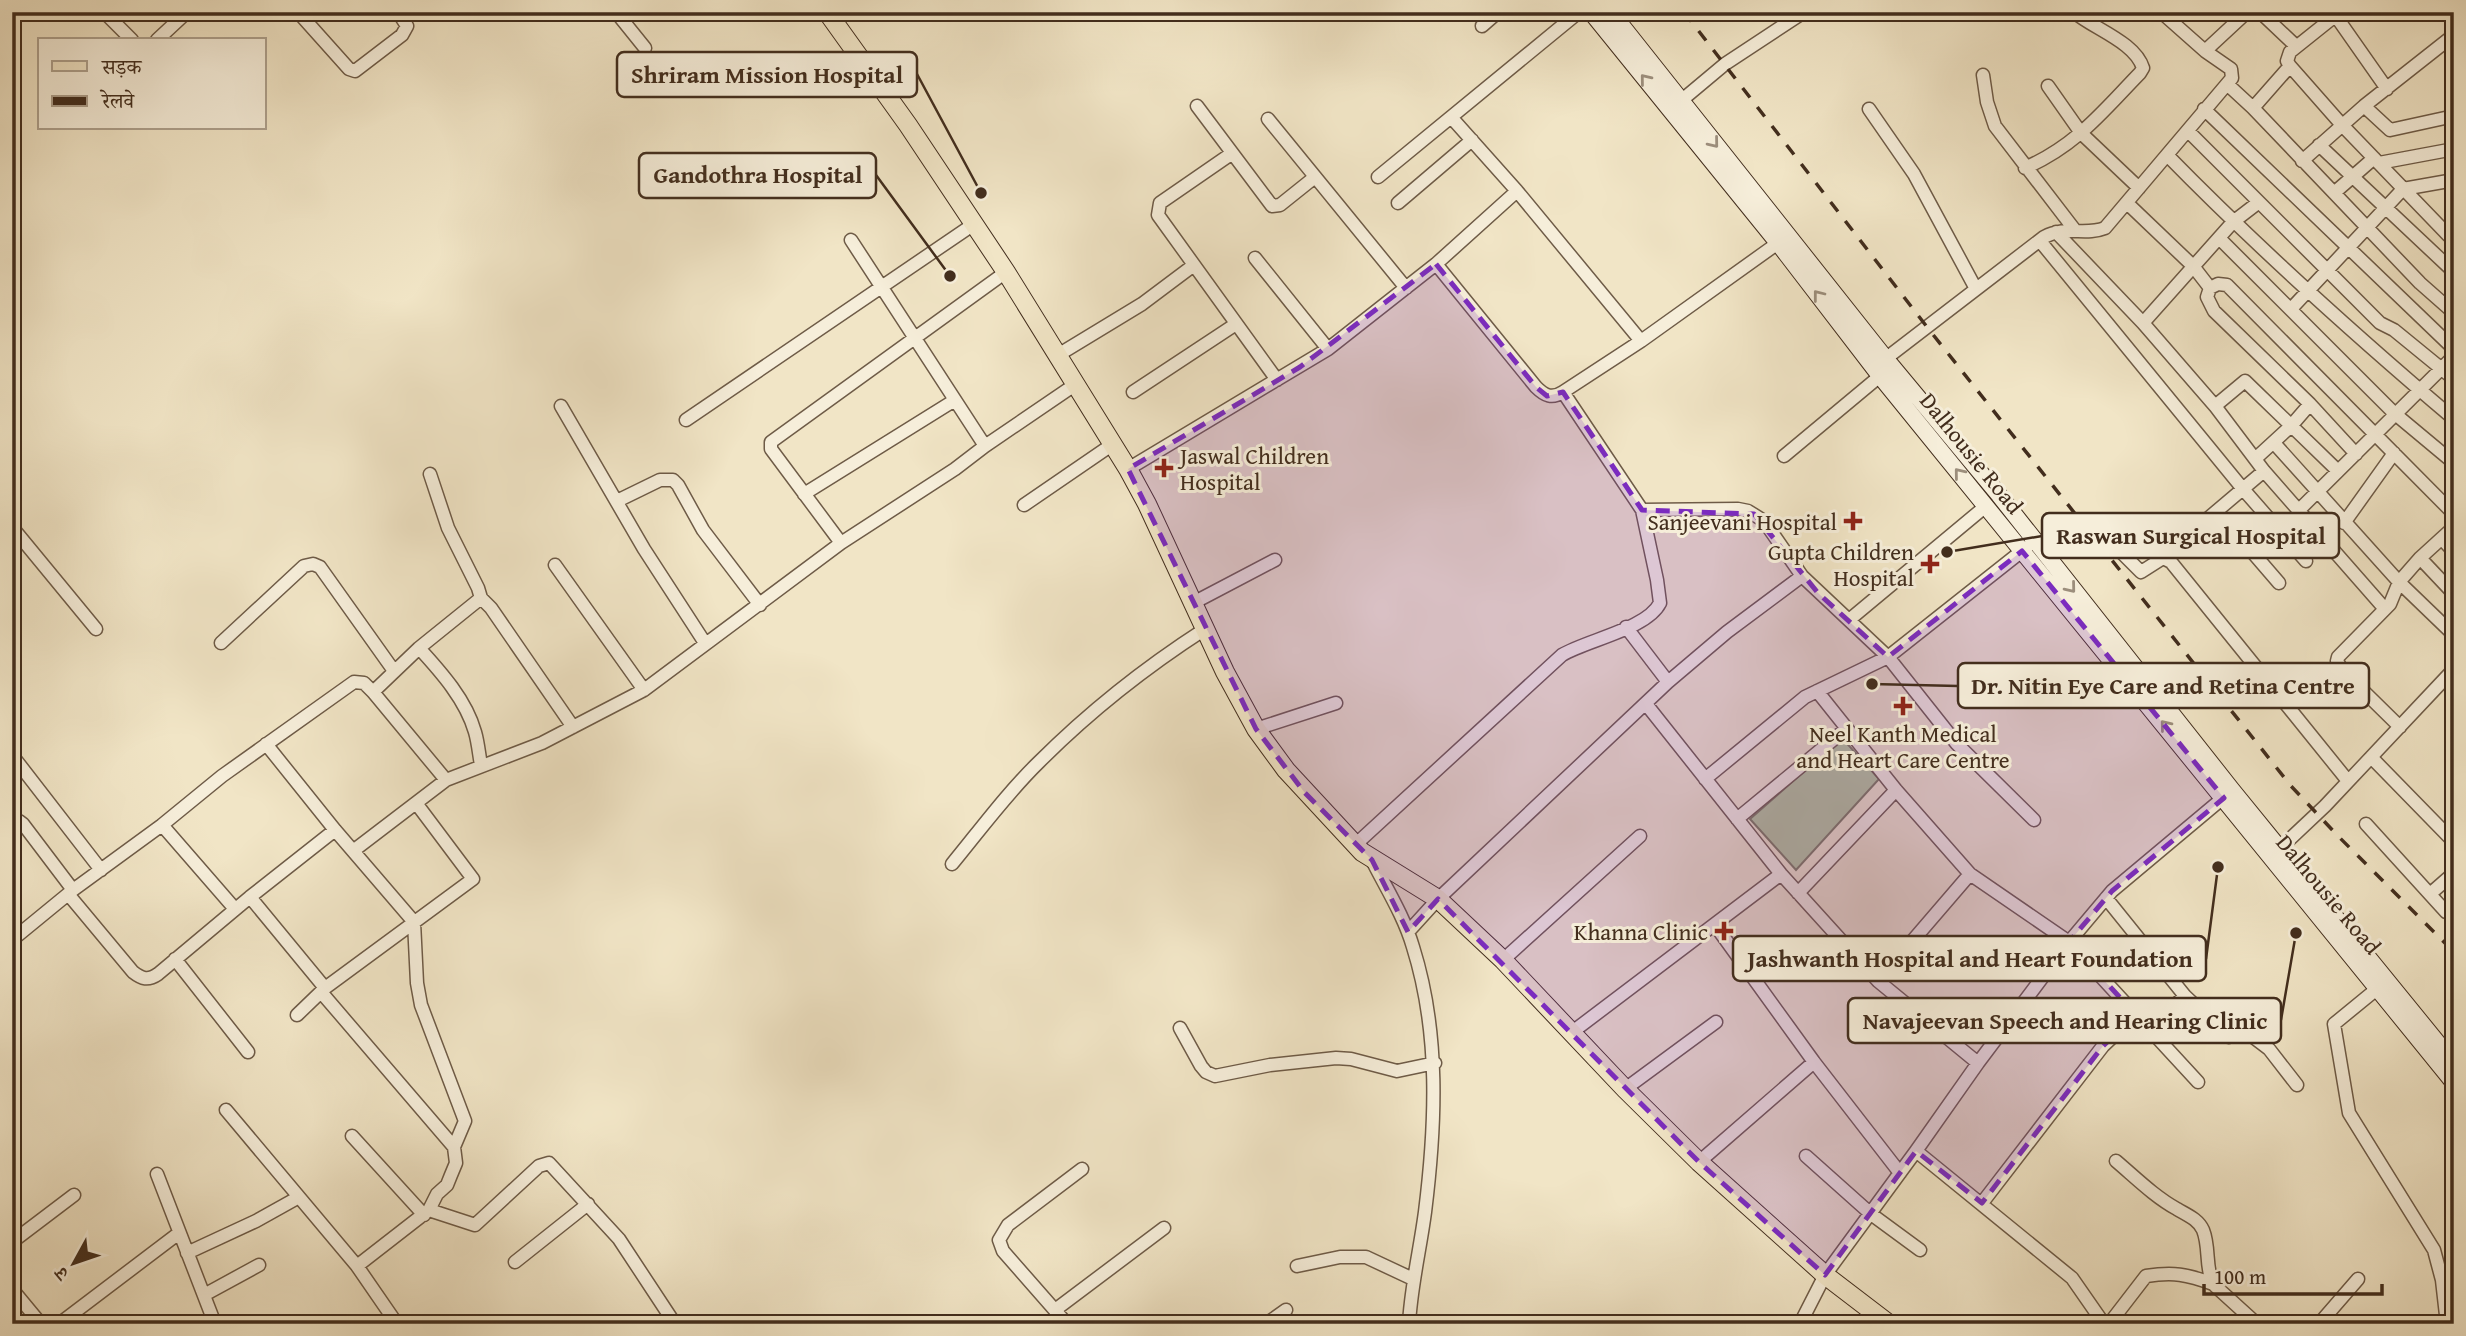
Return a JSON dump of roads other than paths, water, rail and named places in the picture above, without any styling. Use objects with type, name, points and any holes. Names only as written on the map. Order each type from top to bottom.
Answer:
[{"type":"main road","points":[[827,12],[908,125],[1006,272],[1113,444],[1147,503],[1225,672],[1256,729],[1286,770],[1371,860],[1438,900],[1503,960],[1625,1089],[1699,1162],[1825,1275],[1889,1324]]},
{"type":"street","points":[[104,12],[130,38]]},
{"type":"street","points":[[159,38],[187,12]]},
{"type":"street","points":[[299,12],[349,69],[355,71],[406,30],[406,23],[398,12]]},
{"type":"street","points":[[616,12],[645,48]]},
{"type":"street","points":[[1482,26],[1498,12]]},
{"type":"street","points":[[1378,177],[1579,12]]},
{"type":"street","name":"Dalhousie Road","points":[[1591,12],[1790,236],[1986,506],[2028,546]]},
{"type":"street","name":"Dalhousie Road","points":[[1611,12],[1675,106],[1778,243],[1883,367],[2228,794],[2453,1082]]},
{"type":"street","points":[[1675,106],[1725,64],[1804,12]]},
{"type":"street","points":[[2025,168],[2059,151],[2081,134],[2143,68],[2112,35],[2096,29],[2074,12]]},
{"type":"street","points":[[1784,456],[1883,367],[1976,289],[2040,241],[2056,232],[2074,229],[2095,231],[2105,228],[2127,203],[2232,78],[2231,69],[2205,51],[2161,12]]},
{"type":"street","points":[[2205,51],[2247,12]]},
{"type":"street","points":[[2260,12],[2296,46]]},
{"type":"street","points":[[2387,89],[2336,13],[2296,46],[2288,57],[2290,66],[2342,125],[2448,235],[2454,237]]},
{"type":"street","points":[[2302,161],[2364,106],[2454,35]]},
{"type":"street","points":[[2253,108],[2290,66]]},
{"type":"street","points":[[1983,75],[1987,102],[1995,126],[2074,229]]},
{"type":"street","points":[[2227,83],[2420,283],[2454,313]]},
{"type":"street","points":[[2048,86],[2081,134],[2139,188]]},
{"type":"street","points":[[1197,106],[1274,207],[1315,177]]},
{"type":"street","points":[[2364,106],[2390,130],[2454,116]]},
{"type":"street","points":[[1869,109],[1919,181],[1976,289]]},
{"type":"street","points":[[2204,109],[2454,349]]},
{"type":"street","points":[[1451,117],[1517,191],[1641,341]]},
{"type":"street","points":[[1268,119],[1406,288]]},
{"type":"street","points":[[2188,131],[2380,323],[2394,330],[2454,379]]},
{"type":"street","points":[[1398,203],[1472,140]]},
{"type":"street","points":[[2319,145],[2454,272]]},
{"type":"street","points":[[2334,193],[2376,160],[2454,149]]},
{"type":"street","points":[[1231,153],[1158,206],[1160,219],[1277,380]]},
{"type":"street","points":[[2167,155],[2233,222],[2369,347],[2454,419]]},
{"type":"street","points":[[2291,309],[2403,189],[2454,180]]},
{"type":"street","points":[[1128,469],[1328,349],[1436,264],[1517,191]]},
{"type":"street","points":[[2143,323],[2233,222],[2259,202]]},
{"type":"street","points":[[2127,203],[2193,266],[2210,288]]},
{"type":"street","points":[[686,420],[974,224]]},
{"type":"street","points":[[2056,232],[2143,323],[2215,406],[2264,471],[2385,610]]},
{"type":"street","points":[[2219,238],[2394,413],[2454,463]]},
{"type":"street","points":[[851,240],[985,446]]},
{"type":"street","points":[[2040,241],[2243,489],[2306,561]]},
{"type":"street","points":[[1436,264],[1536,387],[1547,396],[1553,396],[1641,341],[1778,243]]},
{"type":"street","points":[[1255,258],[1328,349]]},
{"type":"street","points":[[1058,355],[1142,304],[1194,265]]},
{"type":"street","points":[[841,543],[771,449],[771,442],[1006,272]]},
{"type":"street","points":[[2356,454],[2310,404],[2214,311],[2207,297],[2210,288],[2218,284],[2227,285],[2454,514]]},
{"type":"street","points":[[1133,391],[1236,324]]},
{"type":"street","points":[[2299,510],[2454,356]]},
{"type":"street","points":[[2215,406],[2245,381],[2338,471]]},
{"type":"street","points":[[353,851],[446,780],[542,743],[644,690],[841,543],[955,469],[1076,384]]},
{"type":"street","points":[[1354,845],[1562,655],[1575,647],[1626,627],[1657,608],[1660,599],[1642,510],[1563,392]]},
{"type":"street","points":[[804,495],[955,400]]},
{"type":"street","points":[[2255,459],[2291,426],[2310,404]]},
{"type":"street","points":[[561,406],[705,643]]},
{"type":"street","points":[[2274,443],[2399,582],[2454,635]]},
{"type":"street","points":[[1024,505],[1113,444]]},
{"type":"street","points":[[2344,523],[2394,453]]},
{"type":"street","points":[[2192,532],[2264,471]]},
{"type":"street","points":[[430,474],[448,528],[481,598],[491,608],[573,727]]},
{"type":"street","points":[[617,501],[660,480],[673,480],[703,530],[760,605]]},
{"type":"street","points":[[1849,620],[1986,506]]},
{"type":"street","points":[[1642,510],[1738,509],[1748,511],[1764,521],[1802,576],[1888,657],[1957,744],[2034,820]]},
{"type":"street","points":[[2217,511],[2279,583]]},
{"type":"street","points":[[12,527],[17,543],[96,629]]},
{"type":"street","points":[[2400,727],[2342,670],[2337,657],[2385,610],[2393,599],[2399,582],[2420,558],[2454,527]]},
{"type":"street","points":[[2442,539],[2454,552]]},
{"type":"street","points":[[1705,779],[1817,691],[1888,657],[2028,546]]},
{"type":"street","points":[[2123,554],[2141,572],[2163,558],[2171,562],[2348,781]]},
{"type":"street","points":[[2420,558],[2454,594]]},
{"type":"street","points":[[1193,603],[1275,560]]},
{"type":"street","points":[[221,643],[304,566],[313,564],[320,567],[394,671]]},
{"type":"street","points":[[555,565],[644,690]]},
{"type":"street","points":[[1408,932],[1438,900],[1668,682],[1727,632],[1802,576]]},
{"type":"street","points":[[373,692],[419,648],[481,598]]},
{"type":"street","points":[[1626,627],[1668,682]]},
{"type":"street","points":[[952,863],[1037,763],[1072,730],[1140,673],[1205,629]]},
{"type":"street","points":[[419,648],[442,673],[465,708],[474,730],[481,765]]},
{"type":"street","points":[[2274,853],[2348,781],[2454,669]]},
{"type":"street","points":[[13,936],[162,825],[222,775],[348,684],[359,681],[373,692],[446,780]]},
{"type":"street","points":[[1817,691],[1896,790],[1970,874],[2069,942],[2198,1082]]},
{"type":"street","points":[[1256,729],[1336,703]]},
{"type":"street","points":[[1646,704],[1781,874],[1878,981],[1978,1063]]},
{"type":"street","points":[[1738,819],[1846,729]]},
{"type":"street","points":[[266,744],[414,922],[417,983],[421,1005],[465,1121],[454,1147],[456,1164],[447,1185],[436,1194],[426,1213],[356,1266]]},
{"type":"street","points":[[12,755],[101,870]]},
{"type":"street","points":[[2371,757],[2454,842]]},
{"type":"street","points":[[1798,893],[1896,790]]},
{"type":"street","points":[[1800,1324],[1825,1275],[2069,942],[2106,898],[2228,794]]},
{"type":"street","points":[[297,1015],[323,990],[473,879],[416,803]]},
{"type":"street","points":[[12,822],[19,821],[23,824],[70,892],[144,979],[153,978],[335,830]]},
{"type":"street","points":[[2366,824],[2446,912],[2454,914]]},
{"type":"street","points":[[162,825],[236,909]]},
{"type":"street","points":[[1503,960],[1640,836]]},
{"type":"street","name":"Dalhousie Road","points":[[2274,853],[2451,1060]]},
{"type":"street","points":[[1371,860],[1413,946],[1429,1015],[1435,1063],[1427,1199],[1413,1279],[1409,1324]]},
{"type":"street","points":[[2430,894],[2454,873]]},
{"type":"street","points":[[1571,1033],[1781,874]]},
{"type":"street","points":[[1878,981],[1970,874]]},
{"type":"street","points":[[250,897],[323,990],[454,1147]]},
{"type":"street","points":[[2106,898],[2185,996],[2229,1037],[2244,1030],[2269,1049],[2297,1085]]},
{"type":"street","points":[[1715,926],[1814,1062],[1900,1173]]},
{"type":"street","points":[[175,959],[248,1052]]},
{"type":"street","points":[[2378,988],[2334,1024],[2345,1098],[2354,1123],[2434,1250],[2442,1280],[2447,1324]]},
{"type":"street","points":[[2149,1029],[2185,996]]},
{"type":"street","points":[[1982,1203],[2104,1046],[2136,1015]]},
{"type":"street","points":[[1625,1089],[1716,1022]]},
{"type":"street","points":[[1180,1028],[1201,1066],[1215,1076],[1270,1065],[1336,1058],[1397,1071],[1435,1063]]},
{"type":"street","points":[[2451,1060],[2454,1103]]},
{"type":"street","points":[[1699,1162],[1814,1062]]},
{"type":"street","points":[[226,1110],[356,1266],[397,1324]]},
{"type":"street","points":[[352,1136],[426,1213],[475,1225],[539,1166],[551,1164],[619,1239],[675,1324]]},
{"type":"street","points":[[1916,1151],[2073,1278],[2107,1324],[2146,1276],[2170,1272],[2213,1284]]},
{"type":"street","points":[[1806,1156],[1871,1214],[1920,1250]]},
{"type":"street","points":[[2116,1161],[2164,1202],[2193,1218],[2200,1225],[2204,1231],[2213,1284],[2256,1324]]},
{"type":"street","points":[[1066,1324],[1003,1251],[999,1240],[1007,1226],[1082,1169]]},
{"type":"street","points":[[158,1174],[215,1324]]},
{"type":"street","points":[[12,1242],[74,1195]]},
{"type":"street","points":[[187,1253],[256,1221],[299,1197]]},
{"type":"street","points":[[515,1262],[588,1204]]},
{"type":"street","points":[[1055,1310],[1164,1228]]},
{"type":"street","points":[[59,1324],[179,1233]]},
{"type":"street","points":[[1297,1266],[1340,1257],[1366,1257],[1413,1279]]},
{"type":"street","points":[[204,1295],[259,1265]]},
{"type":"street","points":[[2319,1324],[2358,1279]]},
{"type":"street","points":[[12,1289],[41,1324]]},
{"type":"street","points":[[1266,1324],[1286,1310]]},
{"type":"railway","points":[[1684,12],[1927,327],[2291,786],[2454,952]]},
{"type":"place","name":"Shriram Mission Hospital","points":[[981,193]]},
{"type":"place","name":"Gandothra Hospital","points":[[950,276]]},
{"type":"place","name":"Jaswal Children Hospital","points":[[1164,468]]},
{"type":"place","name":"Sanjeevani Hospital","points":[[1853,521]]},
{"type":"place","name":"Raswan Surgical Hospital","points":[[1947,552]]},
{"type":"place","name":"Gupta Children Hospital","points":[[1930,564]]},
{"type":"place","name":"Dr. Nitin Eye Care and Retina Centre","points":[[1872,684]]},
{"type":"place","name":"Neel Kanth Medical and Heart Care Centre","points":[[1903,706]]},
{"type":"place","name":"Jashwanth Hospital and Heart Foundation","points":[[2218,867]]},
{"type":"place","name":"Khanna Clinic","points":[[1724,931]]},
{"type":"place","name":"Navajeevan Speech and Hearing Clinic","points":[[2296,933]]}]
